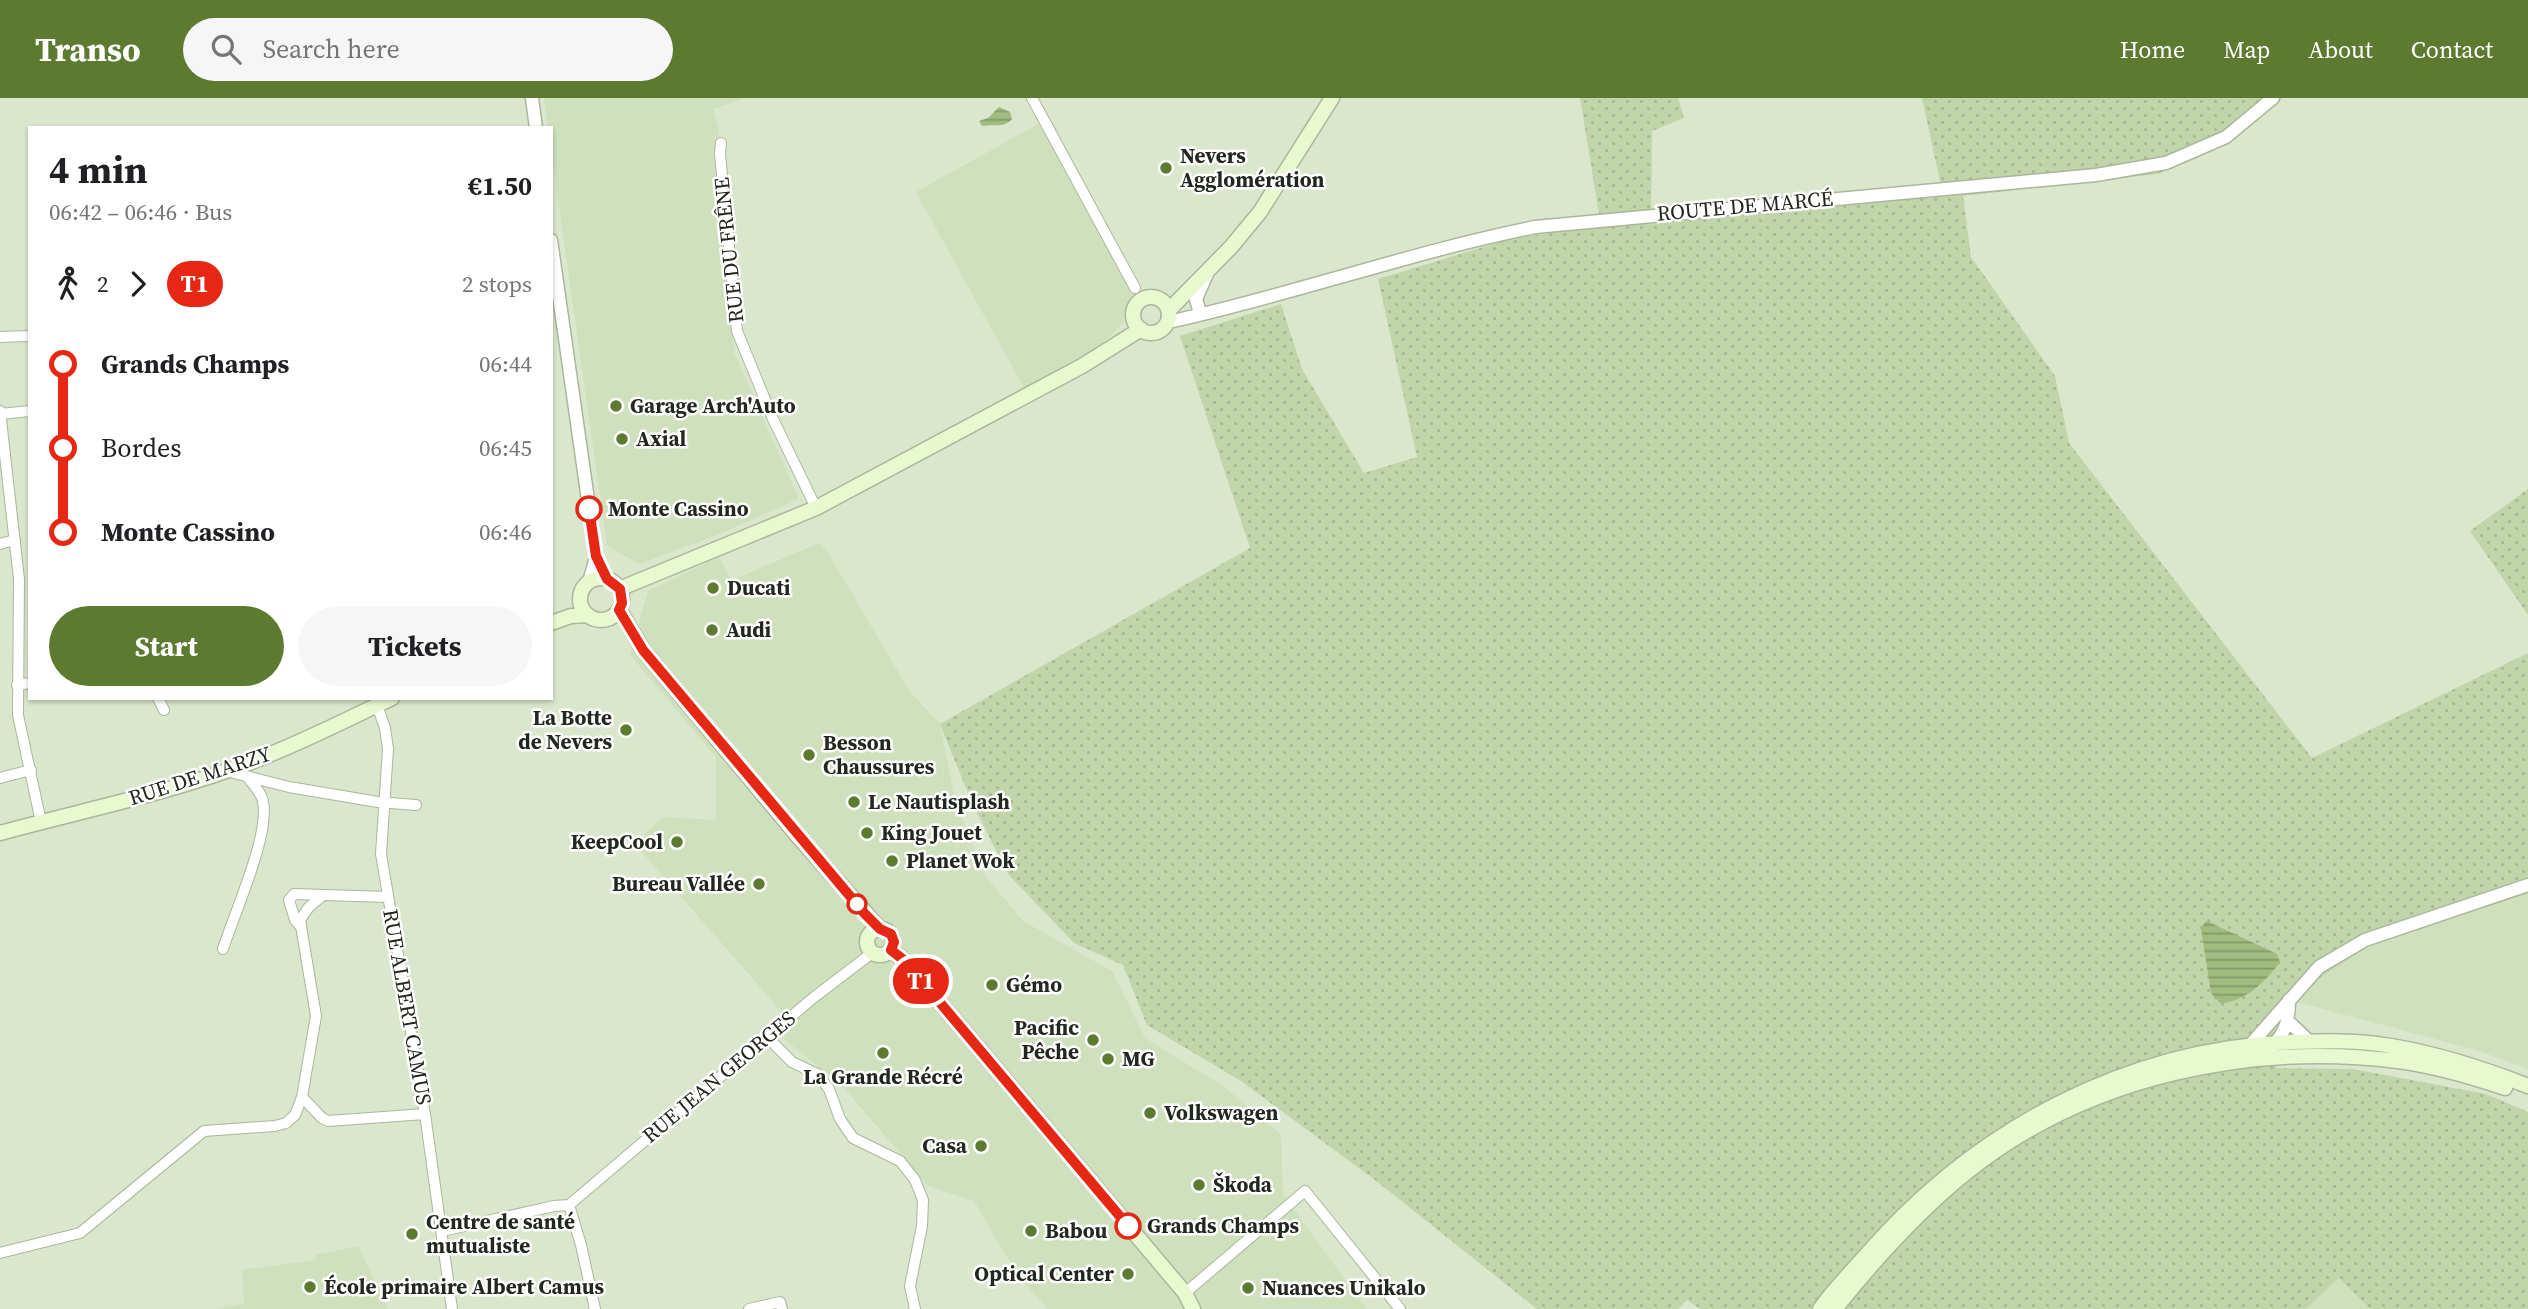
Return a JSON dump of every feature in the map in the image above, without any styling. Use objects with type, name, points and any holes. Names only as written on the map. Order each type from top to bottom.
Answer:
[{"type":"main road","points":[[1138,307],[1156,332],[1167,311],[1211,268],[1260,212],[1332,98]]},
{"type":"main road","points":[[1138,307],[1167,311]]},
{"type":"main road","points":[[620,589],[816,508],[1070,373],[1100,353],[1127,327],[1138,307]]},
{"type":"main road","points":[[588,615],[581,606],[581,593],[594,579],[607,579],[620,589],[622,603],[619,610],[606,619]]},
{"type":"main road","points":[[556,621],[580,600]]},
{"type":"main road","points":[[619,610],[643,650],[865,914],[874,933]]},
{"type":"main road","points":[[556,621],[588,615],[606,619],[643,650]]},
{"type":"main road","name":"RUE DE MARZY","points":[[0,833],[150,795],[225,771],[302,741],[388,700]]},
{"type":"main road","points":[[874,933],[891,934],[894,942],[885,955],[872,953],[867,945],[874,933]]},
{"type":"main road","points":[[891,950],[905,961],[1185,1293],[1194,1309]]},
{"type":"main road","points":[[1820,1309],[1920,1198],[1968,1158],[2019,1125],[2089,1087],[2158,1063],[2251,1044],[2308,1041],[2391,1046],[2473,1066],[2528,1086]]},
{"type":"main road","points":[[1835,1309],[1902,1230],[1969,1170],[2027,1131],[2081,1104],[2175,1072],[2294,1056],[2397,1061],[2438,1068],[2528,1095]]},
{"type":"street","points":[[532,98],[536,126]]},
{"type":"street","points":[[1032,98],[1138,307]]},
{"type":"street","name":"ROUTE DE MARCÉ","points":[[1167,311],[1204,313],[1478,238],[1535,227],[2096,175],[2166,163],[2226,137],[2273,98]]},
{"type":"street","name":"RUE DU FRÊNE","points":[[721,143],[737,331],[773,419],[816,508]]},
{"type":"street","points":[[553,254],[596,556],[607,579]]},
{"type":"street","points":[[1204,313],[1196,303],[1196,295],[1211,268]]},
{"type":"street","points":[[0,338],[28,336]]},
{"type":"street","points":[[28,411],[0,412],[19,579],[18,715],[41,822]]},
{"type":"street","points":[[0,544],[15,540]]},
{"type":"street","points":[[589,582],[596,556]]},
{"type":"street","points":[[17,685],[28,683]]},
{"type":"street","points":[[159,700],[164,710]]},
{"type":"street","name":"RUE ALBERT CAMUS","points":[[377,705],[387,749],[381,854],[425,1114],[452,1309]]},
{"type":"street","points":[[0,778],[31,770]]},
{"type":"street","points":[[225,771],[269,783],[416,805]]},
{"type":"street","points":[[223,949],[256,852],[264,814],[262,796],[248,778]]},
{"type":"street","points":[[262,796],[269,783]]},
{"type":"street","points":[[2251,1044],[2319,967],[2365,940],[2528,885]]},
{"type":"street","points":[[301,928],[295,920],[289,900],[293,894],[321,897],[388,897]]},
{"type":"street","points":[[0,1254],[80,1233],[204,1131],[275,1126],[286,1123],[295,1115],[302,1097],[316,1016],[300,920],[309,906],[321,897]]},
{"type":"street","name":"RUE JEAN GEORGES","points":[[569,1205],[824,989],[872,953]]},
{"type":"street","points":[[2175,1072],[2220,1057],[2269,1051],[2289,1022],[2289,1000]]},
{"type":"street","points":[[2289,1022],[2308,1041]]},
{"type":"street","points":[[2266,1027],[2277,1043],[2294,1056]]},
{"type":"street","points":[[767,1037],[792,1062],[817,1074],[830,1090],[841,1119],[853,1138],[900,1161],[915,1180],[923,1200],[922,1226],[910,1286],[915,1309]]},
{"type":"street","points":[[302,1097],[328,1121],[425,1114]]},
{"type":"street","points":[[1185,1293],[1305,1191],[1400,1309]]},
{"type":"street","points":[[442,1231],[569,1205],[595,1309]]},
{"type":"street","points":[[749,1309],[780,1302],[782,1309]]},
{"type":"shaded area","points":[[544,98],[745,98],[713,109],[719,129],[715,168],[726,254],[734,352],[799,499],[717,535],[640,564],[607,546],[553,164],[553,126],[548,126]]},
{"type":"shaded area","points":[[1580,98],[1678,98],[1684,118],[1652,131],[1651,224],[1943,195],[1922,98],[2282,98],[2223,145],[2158,174],[1963,196],[1971,257],[2055,376],[2069,443],[2312,758],[2528,653],[2528,893],[2372,944],[2321,977],[2297,1002],[2276,1068],[2353,1069],[2486,1094],[2528,1112],[2528,1309],[2370,1309],[2339,1278],[2306,1309],[1700,1309],[1687,1300],[1678,1309],[1537,1309],[1375,1180],[1241,1081],[1147,1025],[1123,965],[1074,943],[1008,874],[972,803],[940,724],[1250,548],[1180,336],[1281,304],[1302,369],[1364,473],[1417,457],[1378,279],[1513,238],[1601,226]]},
{"type":"shaded area","points":[[999,107],[1010,112],[1012,119],[1003,125],[982,126],[979,121],[988,118]]},
{"type":"shaded area","points":[[1040,123],[1132,289],[1132,301],[1123,323],[1091,354],[1024,388],[916,192]]},
{"type":"shaded area","points":[[2528,489],[2528,615],[2470,531]]},
{"type":"shaded area","points":[[819,543],[827,551],[910,692],[940,724],[955,801],[986,877],[1023,921],[1112,971],[1145,1038],[1223,1086],[1281,1134],[1283,1195],[1367,1309],[1048,1309],[1019,1278],[974,1201],[928,1186],[844,1088],[784,1039],[780,1010],[635,844],[662,817],[716,820],[716,757],[630,655],[648,591],[719,557],[732,580]]},
{"type":"shaded area","points":[[2528,893],[2528,1069],[2476,1050],[2297,1002],[2321,977],[2372,944]]},
{"type":"shaded area","points":[[2205,922],[2277,954],[2280,962],[2262,983],[2246,995],[2220,1003],[2211,993],[2201,929]]},
{"type":"shaded area","name":"École primaire Albert Camus","points":[[358,1246],[388,1309],[217,1309],[244,1303],[242,1270],[316,1260],[316,1255]]},
{"type":"shaded area","points":[[2339,1278],[2370,1309],[2306,1309]]},
{"type":"bus line","name":"T1","points":[[589,509],[596,556],[607,579],[620,589],[622,603],[619,610],[643,650],[865,914],[880,929],[891,934],[894,942],[891,950],[905,961],[1128,1226]]},
{"type":"place","name":"Nevers Agglomération","points":[[1166,168]]},
{"type":"place","name":"Garage Arch'Auto","points":[[616,406]]},
{"type":"place","name":"Axial","points":[[622,439]]},
{"type":"place","name":"Monte Cassino","points":[[589,509]]},
{"type":"place","name":"Ducati","points":[[713,588]]},
{"type":"place","name":"Audi","points":[[712,630]]},
{"type":"place","name":"La Botte de Nevers","points":[[626,730]]},
{"type":"place","name":"Besson Chaussures","points":[[809,755]]},
{"type":"place","name":"Le Nautisplash","points":[[854,802]]},
{"type":"place","name":"King Jouet","points":[[867,833]]},
{"type":"place","name":"KeepCool","points":[[677,842]]},
{"type":"place","name":"Planet Wok","points":[[892,861]]},
{"type":"place","name":"Bureau Vallée","points":[[759,884]]},
{"type":"place","name":"Gémo","points":[[992,985]]},
{"type":"place","name":"Pacific Pêche","points":[[1093,1040]]},
{"type":"place","name":"La Grande Récré","points":[[883,1053]]},
{"type":"place","name":"MG","points":[[1108,1059]]},
{"type":"place","name":"Volkswagen","points":[[1150,1113]]},
{"type":"place","name":"Casa","points":[[981,1146]]},
{"type":"place","name":"Škoda","points":[[1199,1185]]},
{"type":"place","name":"Grands Champs","points":[[1128,1226]]},
{"type":"place","name":"Babou","points":[[1031,1231]]},
{"type":"place","name":"Centre de santé mutualiste","points":[[412,1234]]},
{"type":"place","name":"Optical Center","points":[[1128,1274]]},
{"type":"place","name":"École primaire Albert Camus","points":[[310,1287]]},
{"type":"place","name":"Nuances Unikalo","points":[[1248,1288]]}]
